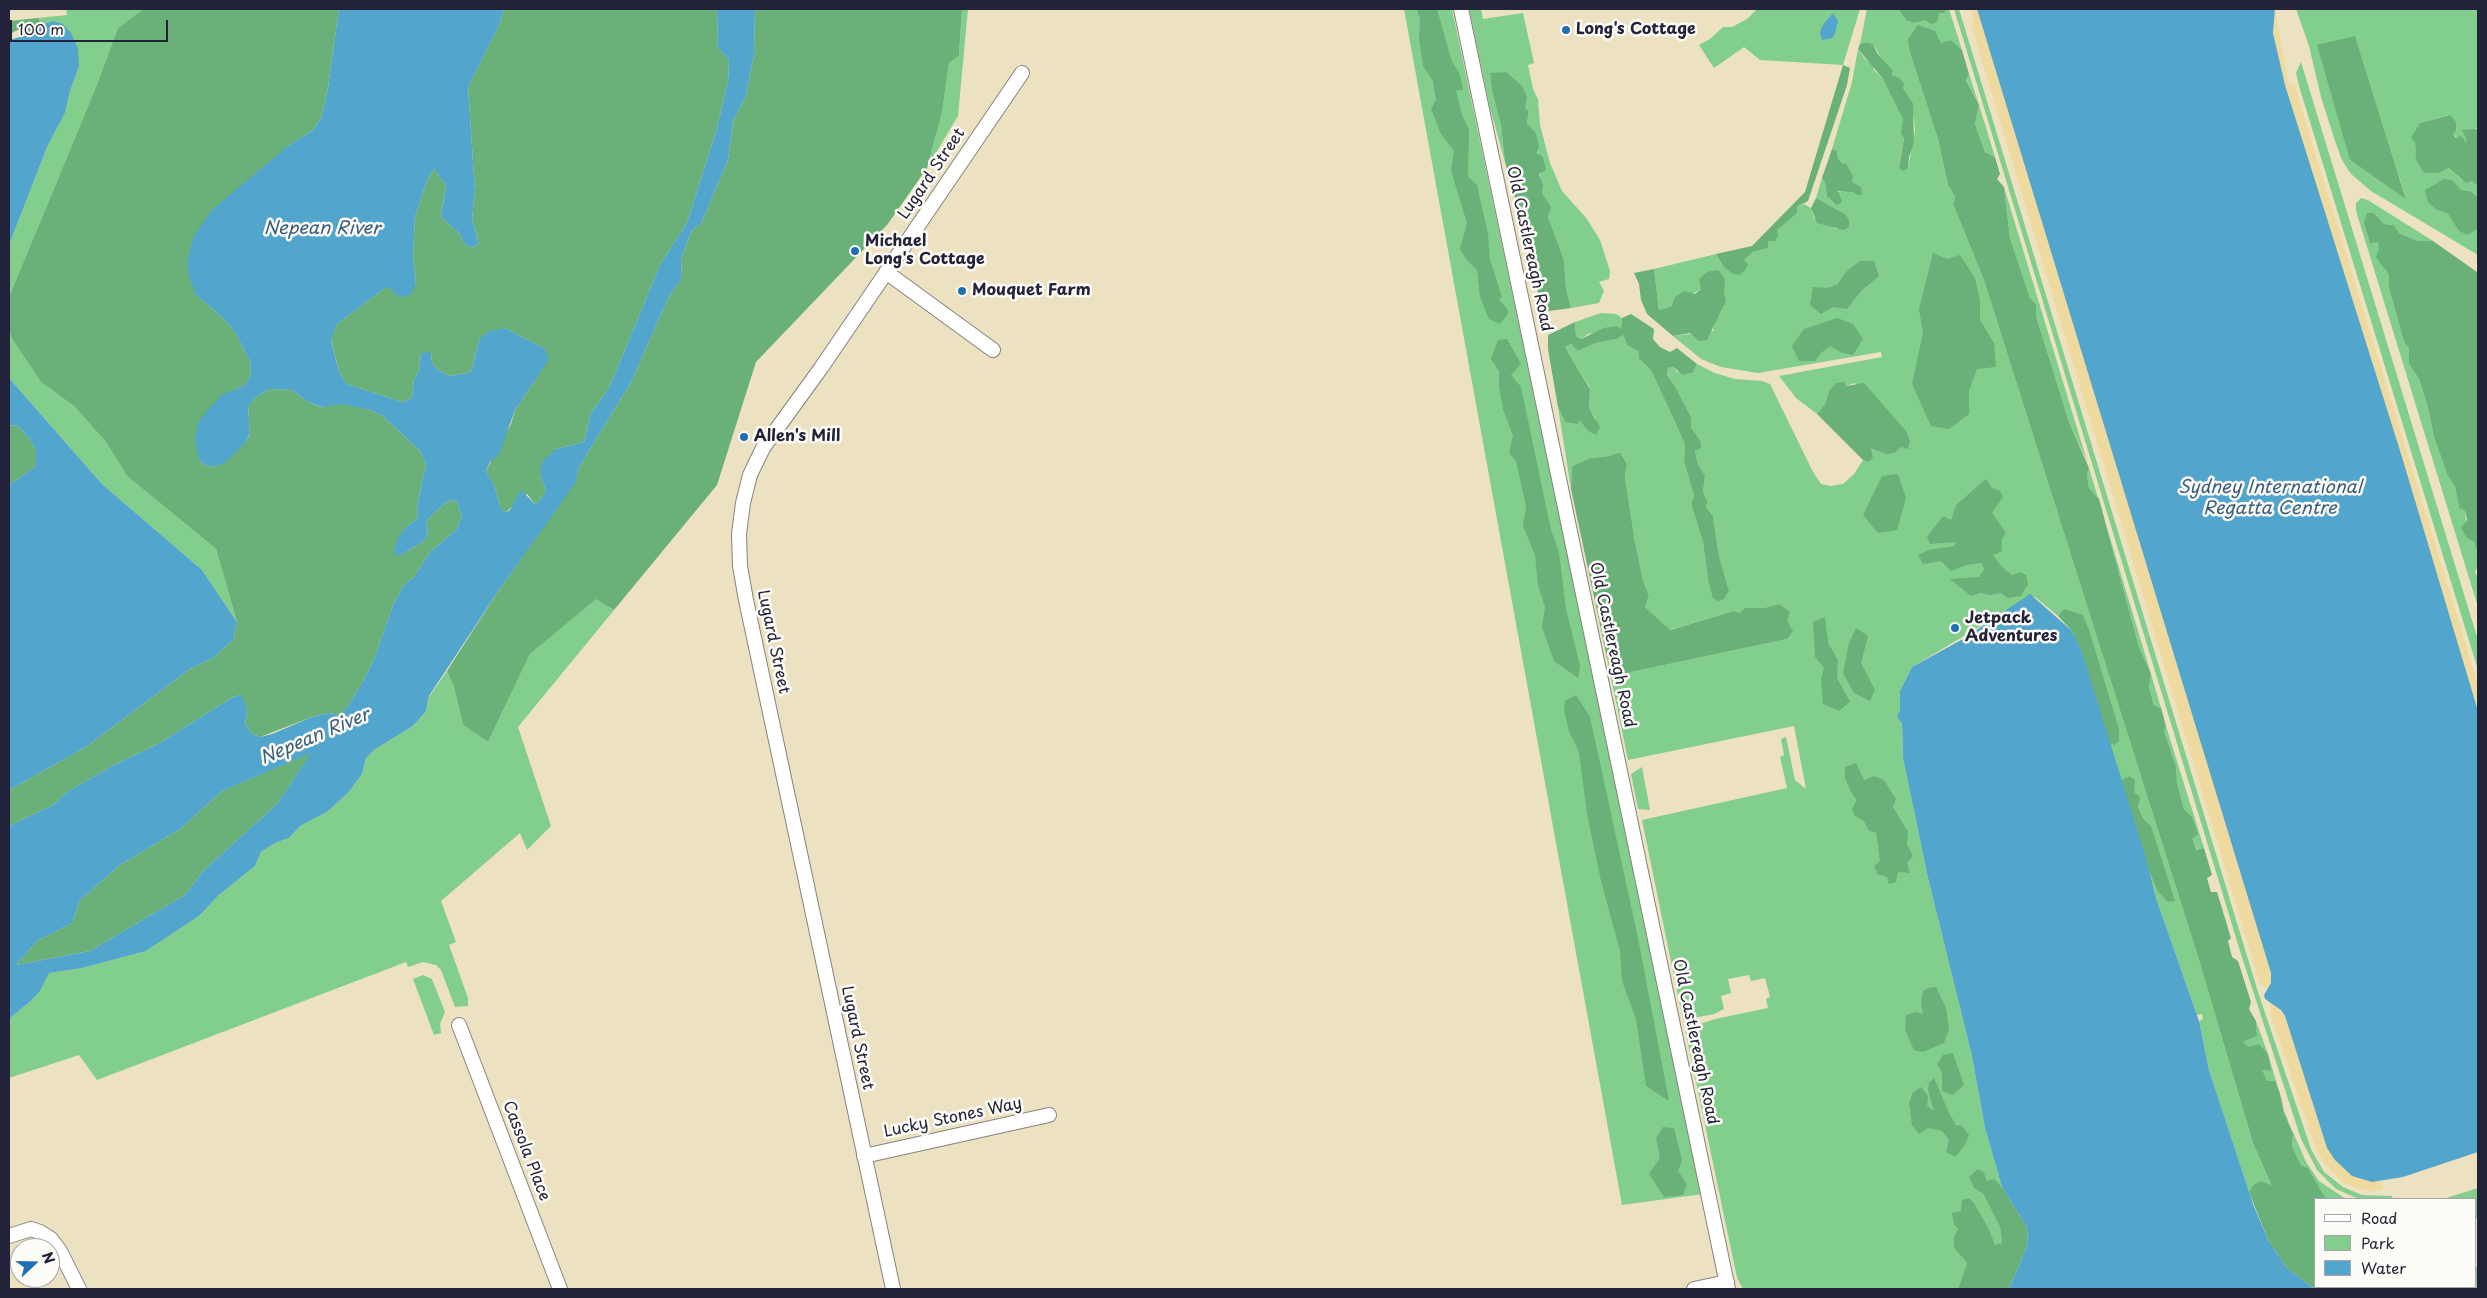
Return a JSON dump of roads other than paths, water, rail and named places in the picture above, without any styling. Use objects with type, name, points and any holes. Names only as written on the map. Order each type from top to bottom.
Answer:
[{"type":"street","name":"Old Castlereagh Road","points":[[1461,9],[1728,1286]]},
{"type":"street","name":"Lugard Street","points":[[893,1289],[746,600],[740,566],[739,534],[743,503],[750,476],[763,448],[1022,74]]},
{"type":"street","points":[[886,272],[993,350]]},
{"type":"street","name":"Cassola Place","points":[[459,1025],[560,1289]]},
{"type":"street","name":"Lucky Stones Way","points":[[864,1156],[1049,1115]]},
{"type":"street","points":[[9,1236],[31,1229],[51,1239],[60,1251],[79,1289]]},
{"type":"street","points":[[1694,1289],[1728,1286]]},
{"type":"water","name":"Nepean River","points":[[339,9],[504,9],[499,25],[468,87],[475,191],[472,219],[479,244],[471,248],[464,243],[459,233],[441,217],[446,185],[434,169],[427,180],[415,217],[413,257],[416,284],[411,294],[404,297],[396,295],[390,288],[385,288],[337,324],[331,340],[339,372],[347,384],[402,402],[412,398],[414,379],[419,371],[421,354],[427,351],[431,353],[432,363],[439,371],[451,376],[471,372],[480,338],[490,331],[505,328],[545,349],[549,359],[515,410],[499,455],[490,462],[486,471],[494,485],[501,509],[506,512],[510,510],[521,490],[536,505],[546,491],[540,475],[542,462],[556,449],[584,442],[591,413],[609,388],[661,263],[687,223],[717,128],[728,81],[729,60],[718,48],[717,9],[755,9],[754,54],[746,96],[733,121],[728,160],[701,224],[692,230],[681,258],[682,278],[669,296],[631,382],[578,469],[576,482],[499,590],[429,696],[426,711],[413,726],[374,750],[366,758],[362,774],[348,793],[327,812],[300,826],[289,838],[275,843],[261,852],[255,866],[219,895],[199,916],[146,951],[82,968],[49,973],[40,991],[9,1019],[9,826],[53,805],[67,792],[114,765],[158,744],[233,697],[240,695],[244,699],[247,712],[245,724],[252,734],[260,737],[272,734],[312,717],[329,713],[339,715],[346,709],[375,657],[392,607],[403,586],[414,577],[430,552],[457,529],[462,516],[457,502],[452,500],[445,503],[426,521],[428,533],[424,541],[399,556],[394,553],[397,540],[404,529],[418,518],[417,506],[426,464],[420,451],[383,416],[370,410],[342,404],[322,407],[308,402],[292,390],[269,389],[255,398],[248,407],[250,433],[246,442],[225,463],[213,467],[204,465],[198,457],[195,441],[198,422],[220,396],[245,385],[251,374],[250,362],[235,332],[223,318],[196,295],[189,276],[187,262],[194,235],[212,210],[288,146],[313,130],[321,118],[327,94]],"holes":[[[311,753],[277,804],[204,870],[185,895],[90,951],[16,965],[37,941],[72,923],[80,900],[120,865],[180,829],[222,791]]]},
{"type":"water","name":"Sydney International Regatta Centre","points":[[1977,9],[2275,9],[2273,33],[2285,85],[2402,457],[2478,711],[2478,1152],[2403,1177],[2372,1182],[2352,1176],[2335,1160],[2327,1148],[2285,1016],[2281,1010],[2265,999],[2264,995],[2271,983],[2271,973]]},
{"type":"water","points":[[1833,13],[1838,21],[1835,34],[1832,38],[1822,40],[1820,32]]},
{"type":"water","points":[[53,21],[63,24],[71,33],[78,48],[79,67],[70,91],[65,113],[48,145],[9,245],[9,40],[27,35],[34,27]]},
{"type":"water","points":[[9,378],[102,484],[202,570],[237,622],[233,640],[213,658],[190,669],[86,747],[9,790],[9,485],[36,466],[36,450],[29,438],[18,426],[9,425]]},
{"type":"water","points":[[2030,594],[2071,630],[2081,649],[2146,858],[2156,898],[2199,1021],[2209,1070],[2253,1204],[2268,1240],[2287,1268],[2313,1288],[2319,1289],[2009,1289],[2027,1247],[2028,1229],[2002,1187],[1985,1128],[1972,1056],[1928,878],[1903,758],[1902,723],[1897,717],[1900,709],[1900,691],[1912,667],[1963,639]]},
{"type":"place","name":"Long's Cottage","points":[[1566,30]]},
{"type":"place","name":"Michael Long's Cottage","points":[[855,251]]},
{"type":"place","name":"Mouquet Farm","points":[[962,291]]},
{"type":"place","name":"Allen's Mill","points":[[744,437]]},
{"type":"place","name":"Jetpack Adventures","points":[[1955,628]]}]
